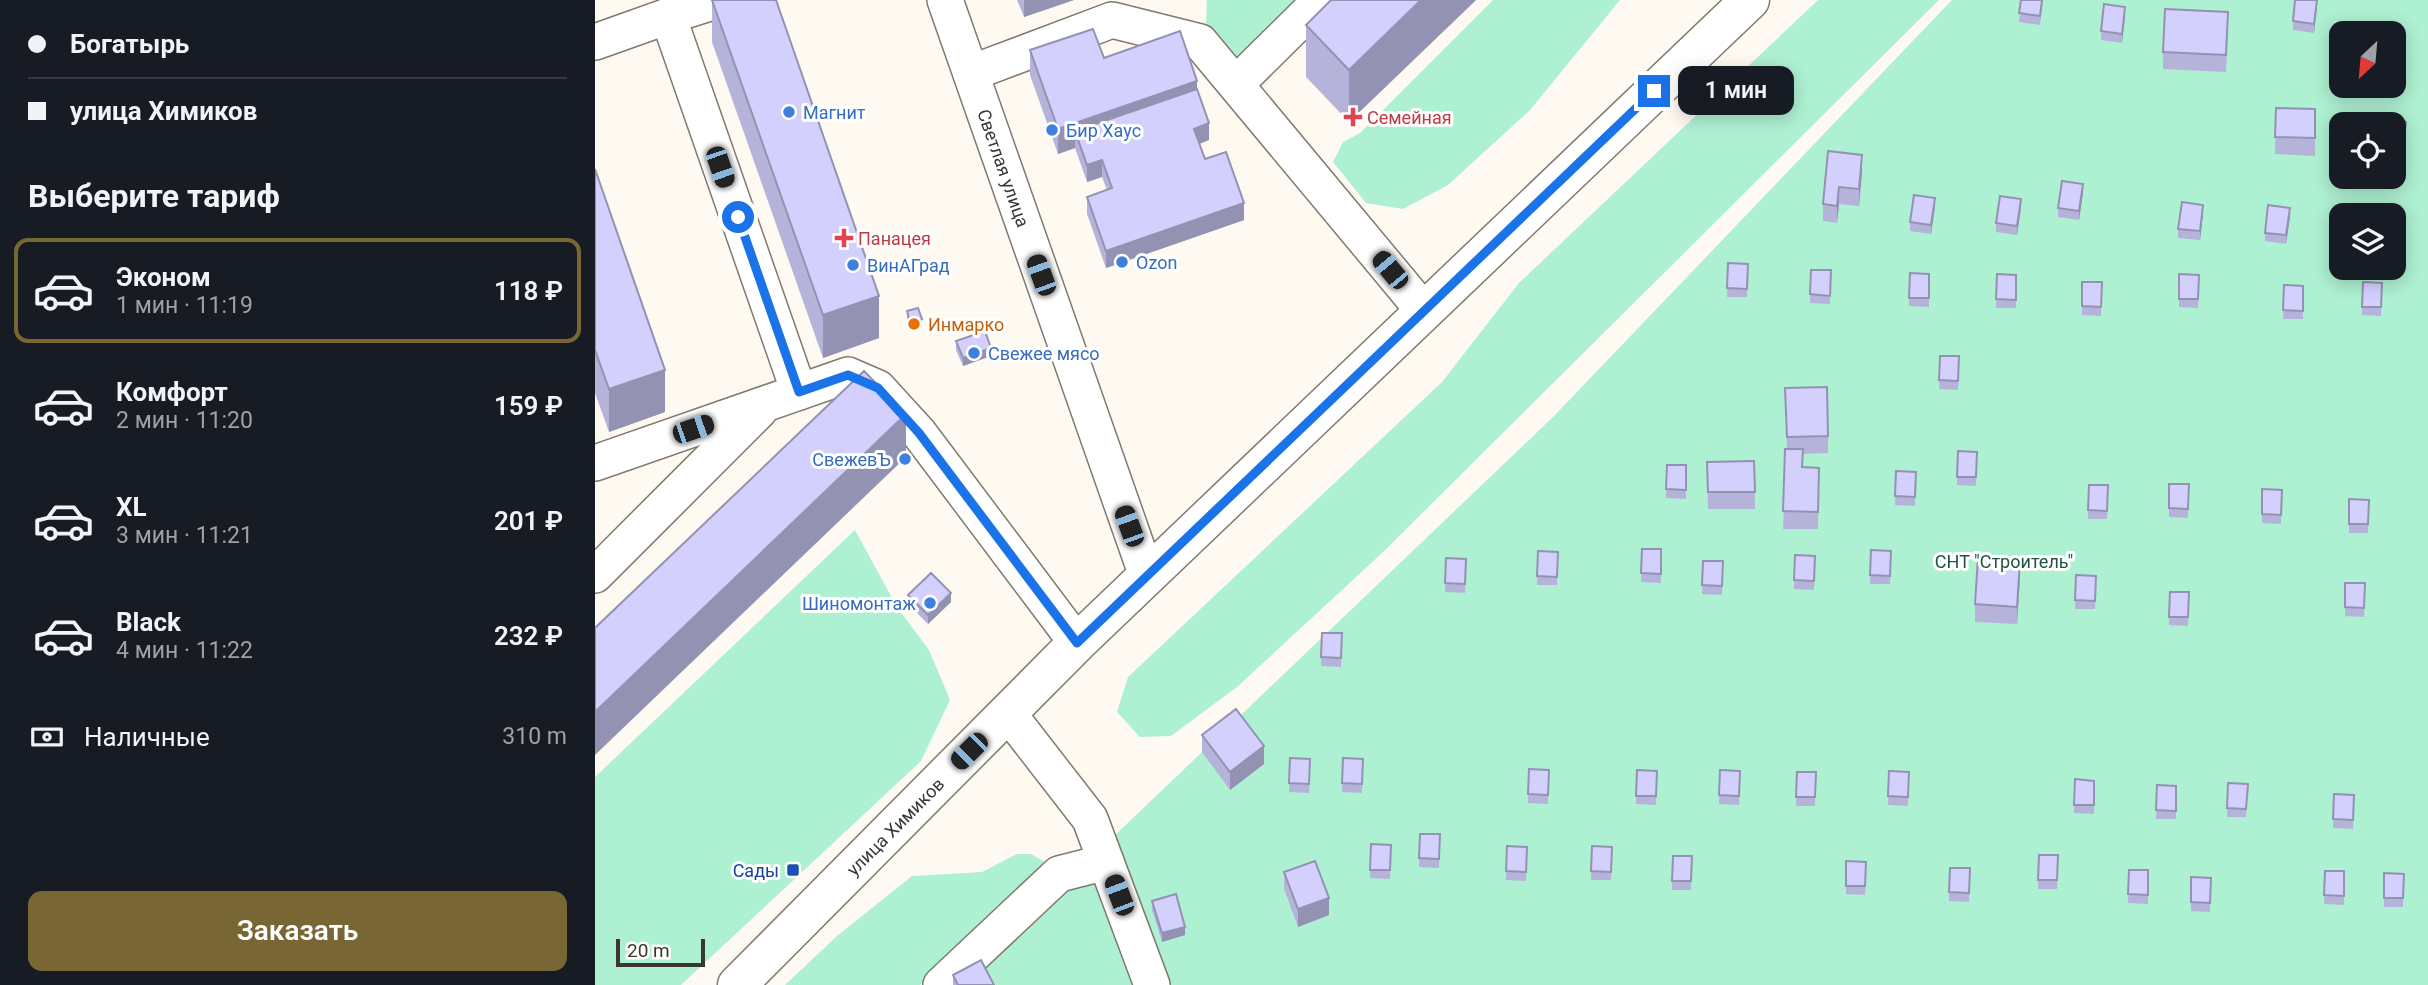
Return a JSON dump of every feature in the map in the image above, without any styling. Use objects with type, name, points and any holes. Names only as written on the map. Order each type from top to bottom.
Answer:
[{"type":"main road","name":"улица Химиков","points":[[737,985],[1077,643],[1750,0]]},
{"type":"street","points":[[595,42],[719,0]]},
{"type":"street","name":"Светлая улица","points":[[945,0],[1147,576]]},
{"type":"street","points":[[1235,84],[1321,0]]},
{"type":"street","points":[[971,73],[1109,10],[1200,42],[1424,311]]},
{"type":"street","points":[[668,16],[799,392]]},
{"type":"street","points":[[595,463],[848,375],[878,388],[919,433],[1077,643]]},
{"type":"street","points":[[595,575],[766,404]]},
{"type":"street","points":[[1007,712],[1090,819],[1152,985]]},
{"type":"street","points":[[941,985],[1059,874],[1106,862]]},
{"type":"green space","points":[[1207,0],[1307,0],[1236,74],[1205,40]]},
{"type":"green space","points":[[1493,0],[1620,0],[1530,110],[1448,185],[1403,209],[1366,203],[1333,162],[1343,142],[1360,133]]},
{"type":"green space","points":[[1818,0],[1939,0],[1381,554],[1237,687],[1171,736],[1140,737],[1117,712],[1128,677],[1442,382],[1519,283]]},
{"type":"green space","name":"СНТ \"Строитель\"","points":[[1952,0],[2428,0],[2428,985],[958,985],[1554,416]]},
{"type":"green space","points":[[855,530],[897,607],[929,650],[950,700],[921,761],[681,985],[595,985],[595,777]]},
{"type":"green space","points":[[1017,854],[1031,854],[1045,862],[920,985],[785,985],[837,936],[912,876],[982,872]]},
{"type":"building","points":[[712,0],[776,0],[879,296],[823,315]]},
{"type":"building","points":[[1331,0],[1421,0],[1349,70],[1306,25]]},
{"type":"building","points":[[2021,0],[2042,0],[2040,16],[2019,13]]},
{"type":"building","points":[[2295,0],[2317,0],[2314,24],[2293,21]]},
{"type":"building","points":[[2104,4],[2125,7],[2122,34],[2101,31]]},
{"type":"building","points":[[2165,9],[2228,12],[2226,55],[2163,52]]},
{"type":"building","points":[[1093,29],[1104,58],[1180,31],[1197,81],[1058,129],[1030,50]]},
{"type":"building","points":[[1197,89],[1209,123],[1194,129],[1205,159],[1226,152],[1244,203],[1106,251],[1087,197],[1112,188],[1102,160],[1087,165],[1075,131]]},
{"type":"building","points":[[2276,108],[2315,109],[2315,138],[2275,137]]},
{"type":"building","points":[[1828,151],[1862,155],[1859,189],[1839,187],[1837,206],[1823,204]]},
{"type":"building","points":[[595,169],[665,370],[609,389],[595,350]]},
{"type":"building","points":[[2062,181],[2083,184],[2079,211],[2058,208]]},
{"type":"building","points":[[1914,195],[1935,198],[1931,225],[1910,222]]},
{"type":"building","points":[[2000,196],[2021,199],[2017,226],[1996,223]]},
{"type":"building","points":[[2182,202],[2203,205],[2200,231],[2178,229]]},
{"type":"building","points":[[2268,205],[2290,208],[2286,235],[2265,233]]},
{"type":"building","points":[[1728,263],[1748,264],[1747,289],[1727,288]]},
{"type":"building","points":[[1811,270],[1831,270],[1830,296],[1810,294]]},
{"type":"building","points":[[1910,273],[1929,274],[1929,298],[1909,298]]},
{"type":"building","points":[[1997,274],[2016,275],[2016,300],[1996,299]]},
{"type":"building","points":[[2179,274],[2199,275],[2198,299],[2179,299]]},
{"type":"building","points":[[2082,282],[2102,282],[2101,307],[2082,306]]},
{"type":"building","points":[[2363,282],[2382,283],[2381,307],[2362,307]]},
{"type":"building","points":[[2284,285],[2303,286],[2303,311],[2283,310]]},
{"type":"building","points":[[918,308],[922,319],[910,322],[907,311]]},
{"type":"building","points":[[985,331],[991,348],[963,358],[956,341]]},
{"type":"building","points":[[1940,356],[1959,356],[1958,381],[1939,380]]},
{"type":"building","points":[[864,371],[906,414],[595,712],[595,628]]},
{"type":"building","points":[[1827,387],[1828,436],[1787,437],[1785,388]]},
{"type":"building","points":[[1785,449],[1803,449],[1802,467],[1819,468],[1818,512],[1783,511]]},
{"type":"building","points":[[1958,451],[1977,452],[1976,477],[1957,477]]},
{"type":"building","points":[[1754,461],[1755,492],[1708,492],[1707,462]]},
{"type":"building","points":[[1667,465],[1686,465],[1686,490],[1666,489]]},
{"type":"building","points":[[1896,471],[1916,472],[1915,497],[1895,496]]},
{"type":"building","points":[[2169,484],[2189,484],[2188,509],[2169,508]]},
{"type":"building","points":[[2089,485],[2108,485],[2107,511],[2088,510]]},
{"type":"building","points":[[2262,489],[2282,490],[2281,515],[2262,514]]},
{"type":"building","points":[[2349,499],[2369,500],[2368,524],[2349,524]]},
{"type":"building","points":[[1642,549],[1661,549],[1661,574],[1641,573]]},
{"type":"building","points":[[1871,550],[1891,551],[1890,576],[1870,575]]},
{"type":"building","points":[[1538,551],[1558,552],[1557,577],[1537,576]]},
{"type":"building","points":[[1795,555],[1815,556],[1814,581],[1794,580]]},
{"type":"building","points":[[1446,558],[1466,559],[1465,584],[1445,583]]},
{"type":"building","points":[[1978,558],[2020,560],[2017,607],[1975,604]]},
{"type":"building","points":[[1703,561],[1723,561],[1722,586],[1702,585]]},
{"type":"building","name":"Шиномонтаж","points":[[931,573],[951,593],[928,615],[908,595]]},
{"type":"building","points":[[2076,575],[2096,576],[2095,601],[2075,600]]},
{"type":"building","points":[[2345,583],[2365,583],[2364,608],[2345,607]]},
{"type":"building","points":[[2170,592],[2189,592],[2188,617],[2169,617]]},
{"type":"building","points":[[1322,633],[1342,633],[1341,658],[1321,657]]},
{"type":"building","points":[[1236,709],[1264,746],[1230,772],[1202,735]]},
{"type":"building","points":[[1290,758],[1310,759],[1309,784],[1289,783]]},
{"type":"building","points":[[1343,758],[1363,759],[1362,784],[1342,783]]},
{"type":"building","points":[[1529,769],[1549,770],[1548,795],[1528,794]]},
{"type":"building","points":[[1637,770],[1657,771],[1656,796],[1636,796]]},
{"type":"building","points":[[1720,770],[1740,771],[1739,796],[1719,795]]},
{"type":"building","points":[[1889,771],[1909,772],[1908,797],[1888,796]]},
{"type":"building","points":[[1797,772],[1816,772],[1815,797],[1796,797]]},
{"type":"building","points":[[2075,779],[2094,781],[2094,805],[2074,805]]},
{"type":"building","points":[[2228,783],[2248,784],[2246,809],[2227,808]]},
{"type":"building","points":[[2157,785],[2176,786],[2176,811],[2156,810]]},
{"type":"building","points":[[2334,794],[2354,795],[2353,820],[2333,819]]},
{"type":"building","points":[[1420,834],[1440,834],[1439,859],[1419,858]]},
{"type":"building","points":[[1371,844],[1391,845],[1390,870],[1370,870]]},
{"type":"building","points":[[1507,846],[1527,847],[1526,872],[1506,871]]},
{"type":"building","points":[[1592,846],[1612,847],[1611,872],[1591,871]]},
{"type":"building","points":[[2039,855],[2058,855],[2057,880],[2038,880]]},
{"type":"building","points":[[1673,856],[1692,856],[1691,881],[1672,881]]},
{"type":"building","points":[[1315,861],[1329,898],[1298,909],[1284,872]]},
{"type":"building","points":[[1846,861],[1866,862],[1865,886],[1846,886]]},
{"type":"building","points":[[1950,868],[1970,868],[1969,893],[1949,892]]},
{"type":"building","points":[[2129,870],[2148,870],[2148,895],[2128,894]]},
{"type":"building","points":[[2325,871],[2344,871],[2344,896],[2324,895]]},
{"type":"building","points":[[2384,873],[2404,874],[2403,898],[2384,898]]},
{"type":"building","points":[[2191,877],[2211,878],[2210,903],[2191,902]]},
{"type":"building","points":[[1176,894],[1185,927],[1162,933],[1152,901]]},
{"type":"building","points":[[981,960],[994,985],[958,985],[953,975]]},
{"type":"place","name":"Магнит","points":[[789,112]]},
{"type":"place","name":"Семейная","points":[[1353,117]]},
{"type":"place","name":"Бир Хаус","points":[[1052,130]]},
{"type":"place","name":"Панацея","points":[[844,238]]},
{"type":"place","name":"Ozon","points":[[1122,262]]},
{"type":"place","name":"ВинАГрад","points":[[853,265]]},
{"type":"place","name":"Инмарко","points":[[914,324]]},
{"type":"place","name":"Свежее мясо","points":[[974,353]]},
{"type":"place","name":"СвежевЪ","points":[[905,459]]},
{"type":"place","name":"Шиномонтаж","points":[[930,603]]},
{"type":"place","name":"Сады","points":[[793,870]]},
{"type":"route","points":[[738,217],[799,392],[848,375],[878,388],[919,433],[1077,643],[1654,91]]}]
